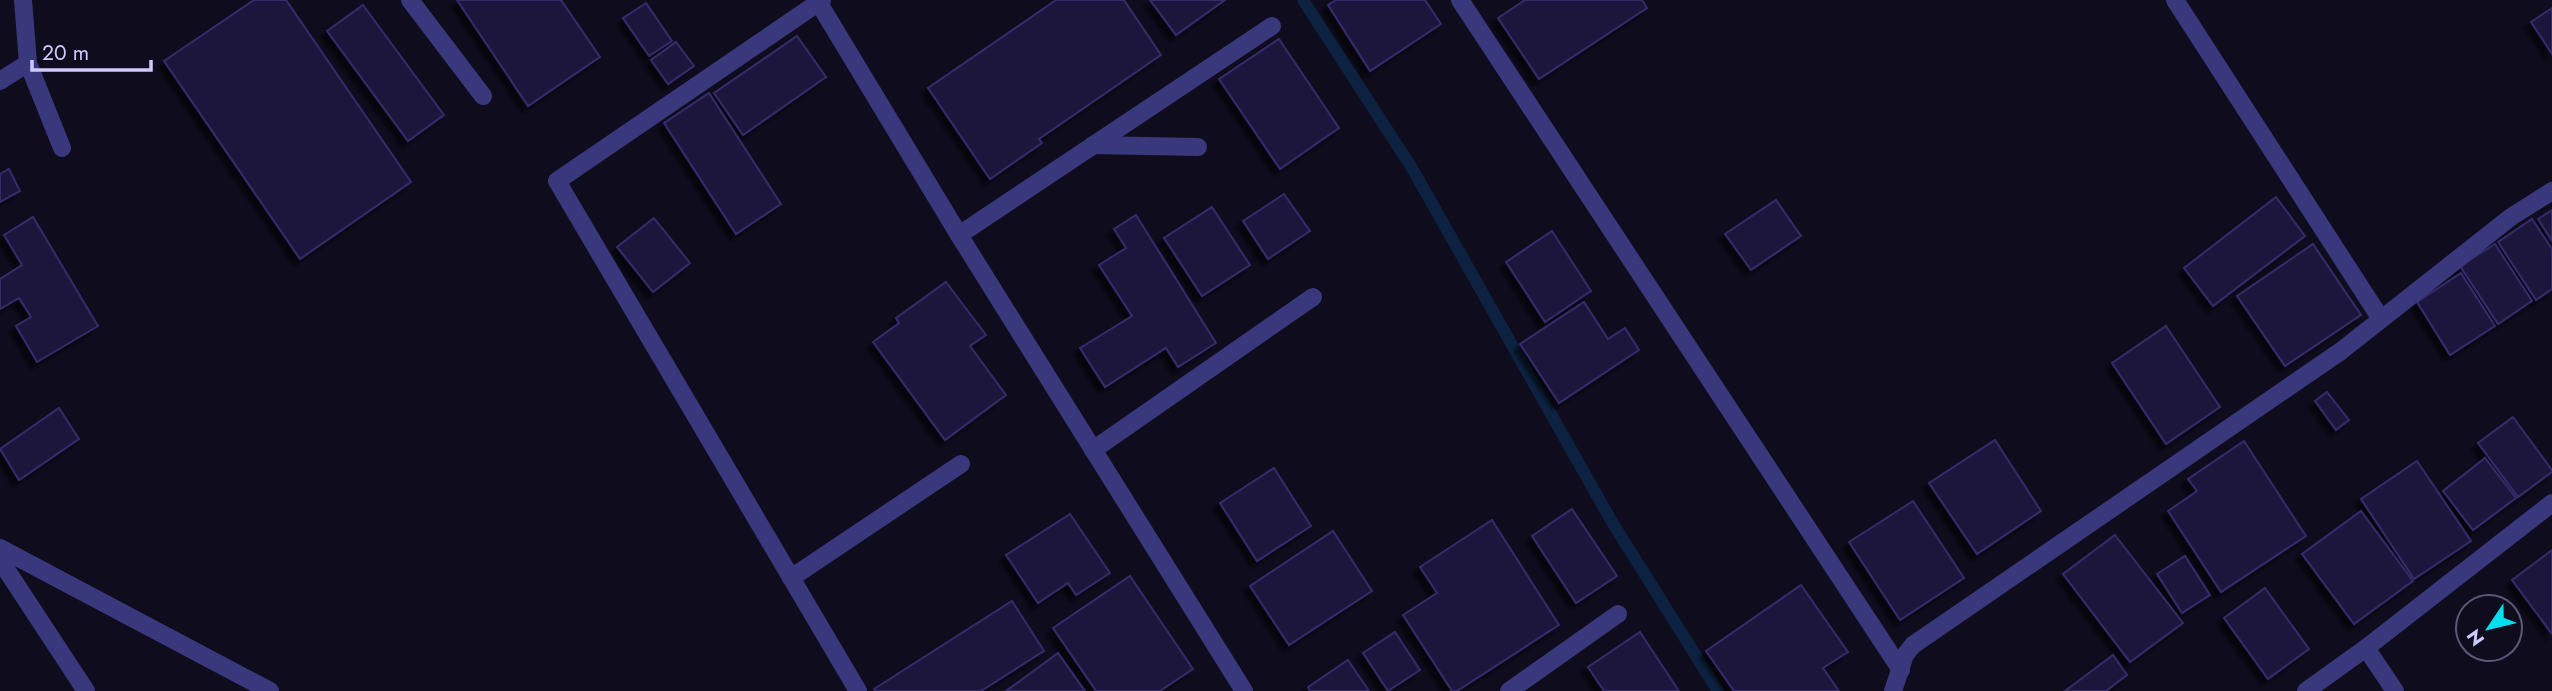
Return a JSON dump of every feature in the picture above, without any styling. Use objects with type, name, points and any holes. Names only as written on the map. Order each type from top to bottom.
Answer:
[{"type":"street","points":[[23,0],[29,63],[62,148]]},
{"type":"street","points":[[410,0],[483,96]]},
{"type":"street","points":[[2175,0],[2381,319]]},
{"type":"street","points":[[858,691],[557,181],[819,1],[959,235],[1244,691]]},
{"type":"street","points":[[1464,2],[1901,670]]},
{"type":"street","points":[[959,235],[1272,26]]},
{"type":"street","points":[[0,80],[29,63]]},
{"type":"street","points":[[1093,145],[1198,147]]},
{"type":"street","points":[[1893,691],[1905,655],[1913,645],[2341,351],[2511,217],[2552,191]]},
{"type":"street","points":[[1093,450],[1313,297]]},
{"type":"street","points":[[791,578],[961,464]]},
{"type":"street","points":[[2306,691],[2366,648],[2552,503]]},
{"type":"street","points":[[0,548],[270,691]]},
{"type":"street","points":[[0,559],[86,691]]},
{"type":"street","points":[[1509,691],[1618,614]]},
{"type":"street","points":[[2366,648],[2395,691]]},
{"type":"building","points":[[254,0],[286,0],[411,182],[300,259],[164,61]]},
{"type":"building","points":[[457,0],[561,0],[600,57],[528,106]]},
{"type":"building","points":[[1056,0],[1124,0],[1161,55],[1039,139],[1042,143],[990,179],[928,88]]},
{"type":"building","points":[[1150,0],[1225,0],[1176,35]]},
{"type":"building","points":[[1336,0],[1425,0],[1441,24],[1370,71],[1328,5]]},
{"type":"building","points":[[1525,0],[1642,0],[1647,8],[1539,79],[1498,18]]},
{"type":"building","points":[[646,3],[672,41],[649,56],[623,18]]},
{"type":"building","points":[[363,5],[444,115],[408,141],[327,31]]},
{"type":"building","points":[[2552,8],[2552,54],[2531,22]]},
{"type":"building","points":[[797,36],[826,77],[743,135],[714,93]]},
{"type":"building","points":[[1279,39],[1339,128],[1280,169],[1219,79]]},
{"type":"building","points":[[676,42],[694,66],[668,84],[651,60]]},
{"type":"building","points":[[709,93],[781,204],[736,234],[664,123]]},
{"type":"building","points":[[9,169],[20,191],[0,202],[0,174]]},
{"type":"building","points":[[1284,194],[1310,231],[1268,259],[1243,221]]},
{"type":"building","points":[[2276,197],[2305,236],[2213,306],[2184,268]]},
{"type":"building","points":[[1776,200],[1801,236],[1751,270],[1725,234]]},
{"type":"building","points":[[1212,207],[1250,265],[1202,296],[1164,238]]},
{"type":"building","points":[[2552,210],[2552,241],[2538,219]]},
{"type":"building","points":[[1136,215],[1216,343],[1178,367],[1166,348],[1105,387],[1080,348],[1132,316],[1099,265],[1126,248],[1114,229]]},
{"type":"building","points":[[33,217],[98,326],[37,362],[16,326],[31,317],[19,298],[0,309],[0,279],[22,265],[4,235]]},
{"type":"building","points":[[654,218],[690,263],[653,292],[617,247]]},
{"type":"building","points":[[2532,219],[2552,249],[2552,289],[2536,300],[2498,242]]},
{"type":"building","points":[[1552,231],[1591,291],[1545,322],[1506,262]]},
{"type":"building","points":[[2313,244],[2361,315],[2285,366],[2237,296]]},
{"type":"building","points":[[2495,244],[2532,301],[2498,324],[2460,266]]},
{"type":"building","points":[[2461,273],[2495,326],[2450,355],[2417,302]]},
{"type":"building","points":[[946,282],[986,335],[970,346],[1006,395],[945,440],[873,342],[899,323],[896,318]]},
{"type":"building","points":[[1584,302],[1608,339],[1625,328],[1639,350],[1559,403],[1520,344]]},
{"type":"building","points":[[2166,326],[2220,407],[2166,444],[2112,363]]},
{"type":"building","points":[[2327,392],[2349,420],[2336,430],[2315,401]]},
{"type":"building","points":[[59,408],[79,439],[19,480],[0,449]]},
{"type":"building","points":[[2513,417],[2552,470],[2518,497],[2478,443]]},
{"type":"building","points":[[1995,440],[2041,511],[1977,554],[1929,483]]},
{"type":"building","points":[[2244,441],[2306,536],[2221,592],[2168,511],[2197,491],[2188,479]]},
{"type":"building","points":[[2485,458],[2516,498],[2473,530],[2443,491]]},
{"type":"building","points":[[2417,461],[2471,541],[2414,579],[2361,499]]},
{"type":"building","points":[[1274,468],[1311,526],[1257,561],[1220,503]]},
{"type":"building","points":[[1913,501],[1964,578],[1900,620],[1849,542]]},
{"type":"building","points":[[1572,509],[1617,576],[1576,603],[1532,536]]},
{"type":"building","points":[[2361,511],[2413,581],[2354,624],[2302,554]]},
{"type":"building","points":[[1070,514],[1110,573],[1076,595],[1068,583],[1038,603],[1006,555]]},
{"type":"building","points":[[1492,520],[1559,625],[1457,691],[1452,691],[1403,615],[1437,593],[1420,567]]},
{"type":"building","points":[[1333,531],[1372,591],[1289,645],[1250,586]]},
{"type":"building","points":[[2115,535],[2183,623],[2130,662],[2063,574]]},
{"type":"building","points":[[2552,550],[2552,634],[2524,593],[2512,580]]},
{"type":"building","points":[[2185,556],[2210,595],[2182,613],[2157,574]]},
{"type":"building","points":[[1130,576],[1193,669],[1160,691],[1096,691],[1053,628]]},
{"type":"building","points":[[1801,585],[1848,652],[1823,668],[1839,691],[1734,691],[1706,651]]},
{"type":"building","points":[[2265,588],[2309,649],[2268,679],[2224,618]]},
{"type":"building","points":[[1012,601],[1044,651],[981,691],[875,691],[874,689]]},
{"type":"building","points":[[1395,632],[1420,670],[1388,691],[1363,653]]},
{"type":"building","points":[[1640,632],[1679,691],[1604,691],[1588,667]]},
{"type":"building","points":[[1058,653],[1085,691],[1006,691]]},
{"type":"building","points":[[2113,655],[2127,675],[2106,691],[2065,691]]},
{"type":"building","points":[[1348,660],[1369,691],[1310,691],[1308,687]]},
{"type":"waterway","points":[[1303,0],[1412,168],[1612,522],[1718,691]]}]
